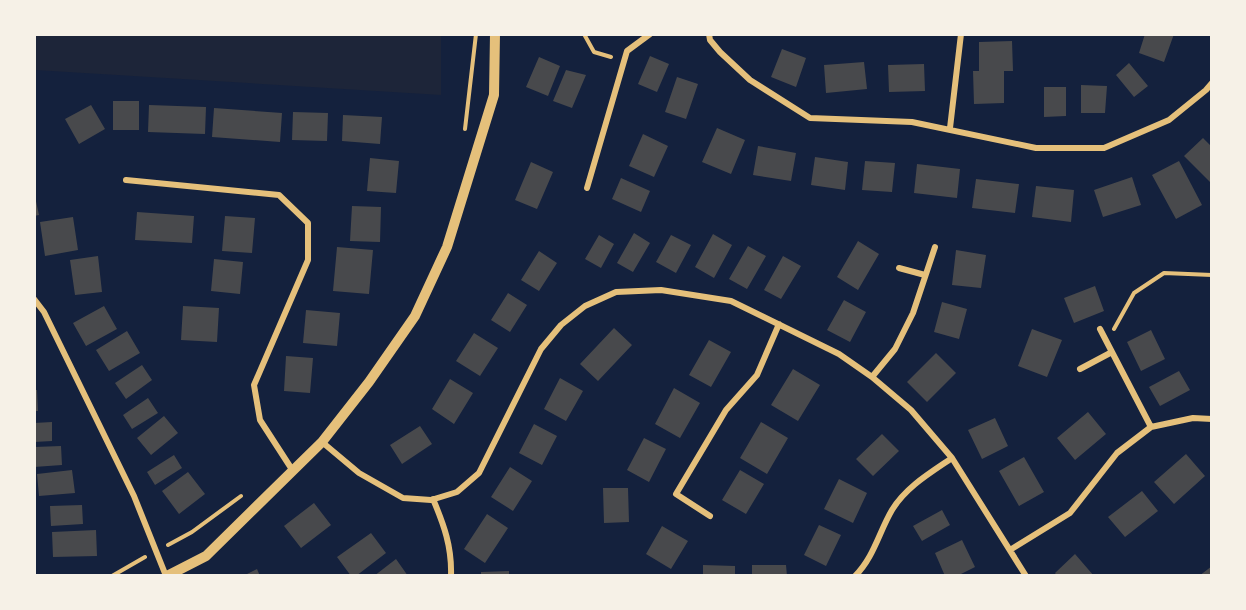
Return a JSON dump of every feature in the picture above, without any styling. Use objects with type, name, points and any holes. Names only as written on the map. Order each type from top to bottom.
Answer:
[{"type":"street","points":[[34,299],[44,312],[134,496],[167,576],[206,556],[322,442],[369,382],[415,316],[447,247],[494,95],[495,34]]},
{"type":"street","points":[[587,188],[627,51],[650,34]]},
{"type":"street","points":[[709,34],[710,40],[720,52],[750,80],[810,118],[912,122],[950,128],[1036,148],[1104,148],[1170,120],[1209,92],[1212,83]]},
{"type":"street","points":[[950,128],[961,34]]},
{"type":"street","points":[[126,180],[279,195],[308,223],[308,260],[254,385],[260,420],[293,471]]},
{"type":"street","points":[[872,377],[896,349],[913,313],[935,247]]},
{"type":"street","points":[[899,268],[926,275]]},
{"type":"street","points":[[322,442],[358,473],[403,498],[433,499],[457,492],[479,473],[541,349],[561,325],[585,306],[616,292],[661,290],[731,301],[839,354],[872,377],[910,410],[952,458],[1026,576]]},
{"type":"street","points":[[710,516],[676,494],[726,410],[757,375],[779,324]]},
{"type":"street","points":[[1100,329],[1151,427]]},
{"type":"street","points":[[1080,369],[1112,352]]},
{"type":"street","points":[[1010,550],[1070,513],[1117,453],[1151,427],[1193,418],[1212,419]]},
{"type":"street","points":[[855,576],[874,550],[892,510],[909,489],[952,458]]},
{"type":"street","points":[[433,499],[445,527],[451,556],[451,576]]},
{"type":"path","points":[[464,132],[476,34]]},
{"type":"path","points":[[584,34],[594,52],[624,61]]},
{"type":"path","points":[[1107,341],[1134,293],[1164,273],[1212,275]]},
{"type":"path","points":[[112,576],[192,532],[246,492]]},
{"type":"shaded area","points":[[34,35],[441,35],[441,95],[35,70]]},
{"type":"building","points":[[1145,34],[1174,34],[1164,62],[1139,53]]},
{"type":"building","points":[[1012,41],[1013,71],[1004,71],[1004,103],[974,104],[973,71],[979,71],[979,42]]},
{"type":"building","points":[[782,49],[806,58],[796,87],[771,77]]},
{"type":"building","points":[[650,56],[669,64],[657,92],[638,84]]},
{"type":"building","points":[[539,57],[560,66],[548,96],[526,87]]},
{"type":"building","points":[[864,62],[867,89],[826,93],[824,65]]},
{"type":"building","points":[[1129,63],[1148,86],[1134,97],[1116,75]]},
{"type":"building","points":[[924,64],[925,91],[889,92],[888,65]]},
{"type":"building","points":[[566,70],[586,75],[572,108],[553,101]]},
{"type":"building","points":[[677,77],[698,84],[686,119],[665,112]]},
{"type":"building","points":[[1081,85],[1107,86],[1105,113],[1081,113]]},
{"type":"building","points":[[1044,87],[1066,87],[1066,116],[1044,117]]},
{"type":"building","points":[[113,101],[139,101],[139,130],[113,130]]},
{"type":"building","points":[[91,105],[105,129],[79,144],[65,119]]},
{"type":"building","points":[[149,105],[206,107],[205,134],[148,132]]},
{"type":"building","points":[[214,108],[282,113],[280,142],[212,137]]},
{"type":"building","points":[[293,112],[328,113],[327,141],[292,140]]},
{"type":"building","points":[[343,115],[382,117],[380,144],[342,141]]},
{"type":"building","points":[[717,128],[745,140],[731,174],[702,162]]},
{"type":"building","points":[[643,134],[668,146],[654,177],[629,166]]},
{"type":"building","points":[[1203,138],[1212,147],[1212,184],[1184,156]]},
{"type":"building","points":[[758,146],[796,153],[791,181],[753,175]]},
{"type":"building","points":[[815,157],[848,162],[845,190],[811,185]]},
{"type":"building","points":[[370,158],[399,161],[396,193],[367,191]]},
{"type":"building","points":[[865,161],[895,163],[892,192],[862,190]]},
{"type":"building","points":[[1179,161],[1202,205],[1176,219],[1152,175]]},
{"type":"building","points":[[531,162],[553,172],[537,209],[515,200]]},
{"type":"building","points":[[917,164],[960,169],[957,198],[914,193]]},
{"type":"building","points":[[1132,177],[1141,205],[1103,217],[1094,190]]},
{"type":"building","points":[[621,178],[650,191],[641,212],[612,199]]},
{"type":"building","points":[[976,179],[1019,184],[1015,213],[972,208]]},
{"type":"building","points":[[1036,186],[1074,190],[1071,222],[1032,217]]},
{"type":"building","points":[[34,192],[39,215],[34,216]]},
{"type":"building","points":[[352,206],[381,207],[380,242],[350,241]]},
{"type":"building","points":[[137,212],[194,216],[192,243],[135,240]]},
{"type":"building","points":[[225,216],[255,218],[252,253],[222,251]]},
{"type":"building","points":[[73,217],[78,250],[45,256],[40,222]]},
{"type":"building","points":[[634,233],[650,243],[633,272],[617,263]]},
{"type":"building","points":[[713,234],[732,245],[714,278],[695,267]]},
{"type":"building","points":[[599,235],[614,244],[601,268],[585,259]]},
{"type":"building","points":[[671,235],[691,245],[676,273],[656,262]]},
{"type":"building","points":[[858,241],[879,254],[858,290],[837,277]]},
{"type":"building","points":[[748,246],[766,256],[747,289],[729,279]]},
{"type":"building","points":[[337,247],[373,250],[369,294],[333,291]]},
{"type":"building","points":[[956,250],[986,255],[981,288],[952,285]]},
{"type":"building","points":[[539,251],[557,263],[539,291],[521,280]]},
{"type":"building","points":[[98,256],[102,292],[75,295],[70,260]]},
{"type":"building","points":[[783,256],[801,266],[781,299],[764,290]]},
{"type":"building","points":[[214,259],[243,262],[240,294],[211,291]]},
{"type":"building","points":[[1095,286],[1104,311],[1074,323],[1064,298]]},
{"type":"building","points":[[508,293],[527,305],[510,332],[491,320]]},
{"type":"building","points":[[844,300],[866,312],[850,342],[827,330]]},
{"type":"building","points":[[942,302],[967,309],[959,339],[934,332]]},
{"type":"building","points":[[104,306],[117,329],[86,346],[73,323]]},
{"type":"building","points":[[183,306],[219,308],[217,342],[181,340]]},
{"type":"building","points":[[306,310],[340,313],[337,346],[303,343]]},
{"type":"building","points":[[614,328],[632,345],[598,381],[580,364]]},
{"type":"building","points":[[1032,329],[1062,340],[1047,377],[1018,366]]},
{"type":"building","points":[[1151,330],[1165,359],[1141,371],[1127,342]]},
{"type":"building","points":[[127,331],[140,353],[109,371],[96,350]]},
{"type":"building","points":[[474,333],[498,348],[480,376],[456,361]]},
{"type":"building","points":[[709,340],[731,352],[711,387],[689,375]]},
{"type":"building","points":[[936,353],[956,373],[927,402],[907,382]]},
{"type":"building","points":[[286,356],[313,358],[310,393],[284,391]]},
{"type":"building","points":[[142,365],[152,380],[126,399],[115,383]]},
{"type":"building","points":[[793,369],[820,385],[798,421],[771,405]]},
{"type":"building","points":[[1179,371],[1190,390],[1160,406],[1149,387]]},
{"type":"building","points":[[560,378],[583,391],[566,421],[544,409]]},
{"type":"building","points":[[450,379],[473,393],[454,424],[432,409]]},
{"type":"building","points":[[674,388],[700,403],[680,438],[655,424]]},
{"type":"building","points":[[34,390],[37,390],[38,411],[34,411]]},
{"type":"building","points":[[148,398],[158,413],[132,429],[123,415]]},
{"type":"building","points":[[1088,412],[1106,434],[1075,460],[1057,438]]},
{"type":"building","points":[[164,416],[178,433],[151,455],[137,438]]},
{"type":"building","points":[[995,418],[1008,446],[982,459],[968,430]]},
{"type":"building","points":[[52,422],[52,441],[34,442],[34,423]]},
{"type":"building","points":[[761,422],[788,438],[767,474],[740,458]]},
{"type":"building","points":[[534,424],[557,436],[542,465],[519,453]]},
{"type":"building","points":[[420,426],[432,444],[402,464],[390,445]]},
{"type":"building","points":[[882,434],[899,451],[873,476],[856,459]]},
{"type":"building","points":[[644,438],[666,449],[649,482],[627,470]]},
{"type":"building","points":[[61,446],[62,465],[34,467],[34,447]]},
{"type":"building","points":[[1186,454],[1205,476],[1174,504],[1154,482]]},
{"type":"building","points":[[174,455],[182,468],[155,485],[147,472]]},
{"type":"building","points":[[1024,457],[1044,492],[1019,506],[999,471]]},
{"type":"building","points":[[510,467],[532,481],[513,511],[491,497]]},
{"type":"building","points":[[72,470],[75,493],[39,496],[37,474]]},
{"type":"building","points":[[740,470],[764,484],[746,514],[722,500]]},
{"type":"building","points":[[188,472],[205,494],[179,514],[162,491]]},
{"type":"building","points":[[839,479],[867,493],[853,523],[824,509]]},
{"type":"building","points":[[603,488],[628,488],[629,522],[604,523]]},
{"type":"building","points":[[1142,491],[1158,511],[1125,537],[1108,517]]},
{"type":"building","points":[[314,503],[331,525],[301,548],[284,526]]},
{"type":"building","points":[[82,505],[83,524],[51,526],[50,506]]},
{"type":"building","points":[[942,510],[950,525],[922,541],[913,526]]},
{"type":"building","points":[[487,514],[508,528],[485,563],[464,549]]},
{"type":"building","points":[[819,525],[841,535],[826,566],[804,555]]},
{"type":"building","points":[[662,526],[688,541],[671,569],[646,554]]},
{"type":"building","points":[[96,530],[97,556],[53,557],[52,532]]},
{"type":"building","points":[[371,533],[386,553],[356,576],[351,576],[337,557]]},
{"type":"building","points":[[962,540],[975,567],[957,576],[945,576],[935,553]]},
{"type":"building","points":[[1075,554],[1094,576],[1057,576],[1055,573]]},
{"type":"building","points":[[396,559],[408,576],[374,576]]},
{"type":"building","points":[[703,565],[735,566],[735,576],[703,576]]},
{"type":"building","points":[[752,565],[786,565],[787,576],[752,576]]},
{"type":"building","points":[[1212,566],[1212,576],[1199,576]]},
{"type":"building","points":[[257,569],[260,576],[243,576]]},
{"type":"building","points":[[509,571],[509,576],[481,576],[481,572]]}]
